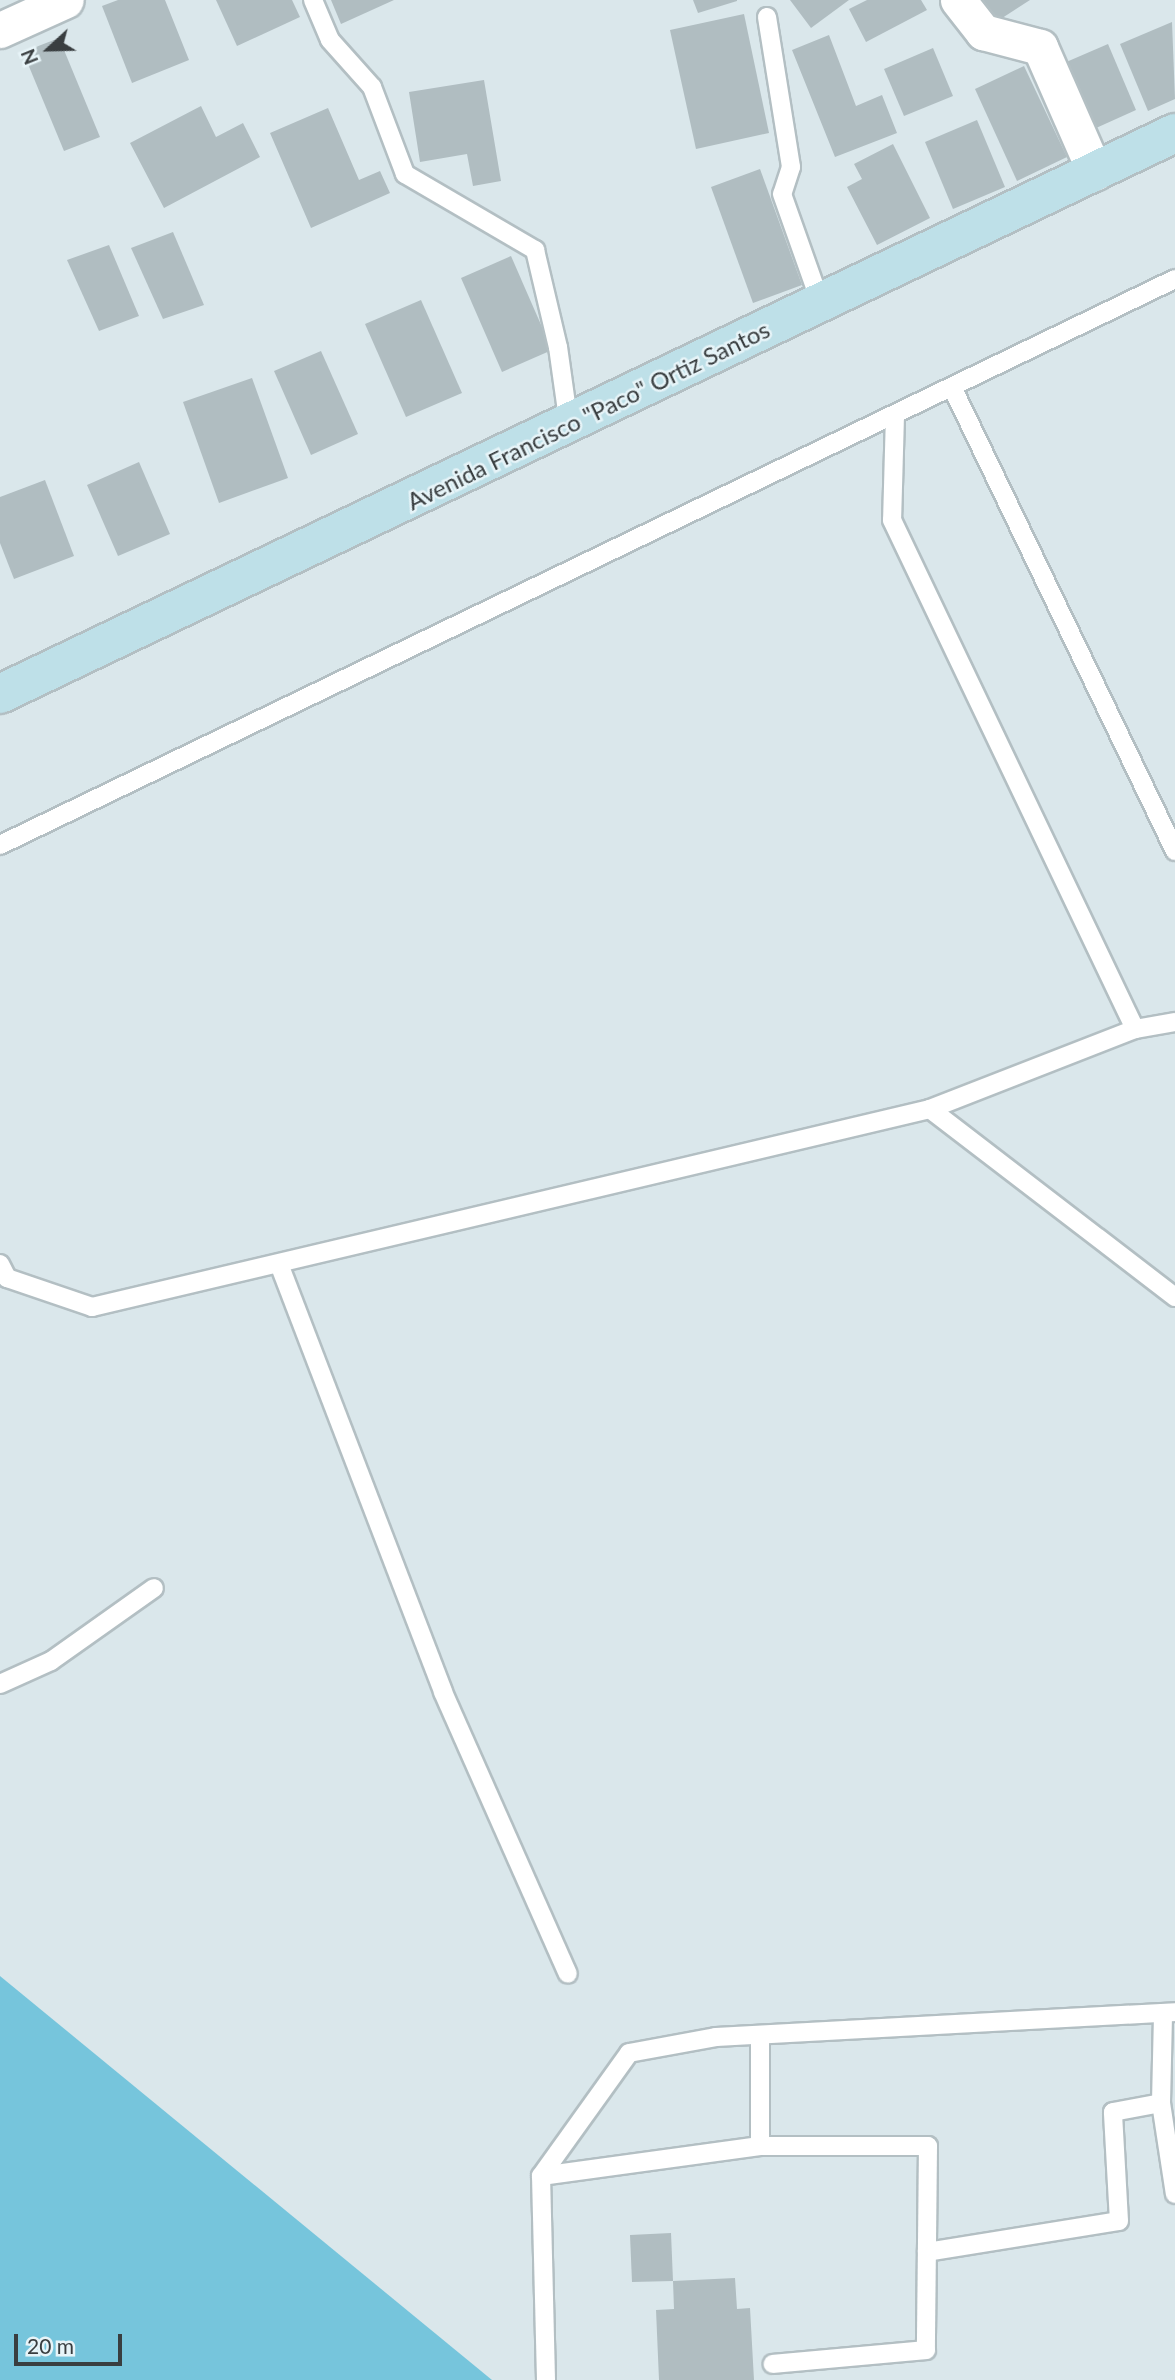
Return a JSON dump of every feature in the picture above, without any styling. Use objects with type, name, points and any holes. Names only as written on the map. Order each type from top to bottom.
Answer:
[{"type":"street","points":[[0,30],[66,0]]},
{"type":"street","points":[[958,0],[983,32],[1040,47],[1096,172]]},
{"type":"street","name":"Avenida Francisco \"Paco\" Ortiz Santos","points":[[0,694],[569,425],[1175,133]]},
{"type":"lane","points":[[313,0],[330,40],[372,87],[405,174],[535,250],[558,347],[569,425]]},
{"type":"lane","points":[[767,16],[792,167],[782,194],[821,304]]},
{"type":"lane","points":[[0,845],[1175,279]]},
{"type":"lane","points":[[952,387],[1175,851]]},
{"type":"lane","points":[[895,415],[892,520],[1135,1030]]},
{"type":"lane","points":[[0,1264],[7,1278],[92,1307],[930,1109],[1135,1030],[1175,1022]]},
{"type":"lane","points":[[930,1109],[1175,1297]]},
{"type":"lane","points":[[279,1264],[443,1692],[568,1974]]},
{"type":"lane","points":[[0,1684],[51,1661],[154,1588]]},
{"type":"lane","points":[[546,2380],[541,2176],[629,2053],[716,2037],[1169,2013],[1161,2104],[1175,2194]]},
{"type":"lane","points":[[760,2035],[760,2146]]},
{"type":"lane","points":[[926,2252],[1119,2221],[1113,2112],[1161,2104]]},
{"type":"lane","points":[[541,2176],[760,2146],[928,2146],[926,2350],[773,2364]]},
{"type":"shaded area","points":[[0,1976],[492,2380],[0,2380]]},
{"type":"building","points":[[118,0],[165,0],[189,60],[132,83],[102,6]]},
{"type":"building","points":[[216,0],[292,0],[300,17],[237,46]]},
{"type":"building","points":[[331,0],[394,0],[341,24]]},
{"type":"building","points":[[693,0],[737,0],[737,1],[698,13]]},
{"type":"building","points":[[790,0],[849,0],[811,28]]},
{"type":"building","points":[[867,0],[921,0],[927,10],[866,42],[849,9]]},
{"type":"building","points":[[982,0],[1030,0],[996,22]]},
{"type":"building","points":[[744,14],[769,133],[696,149],[670,30]]},
{"type":"building","points":[[1172,22],[1175,99],[1148,111],[1120,44]]},
{"type":"building","points":[[829,35],[856,106],[882,95],[897,133],[835,157],[792,50]]},
{"type":"building","points":[[59,38],[100,137],[64,151],[23,52]]},
{"type":"building","points":[[1108,44],[1136,110],[1085,133],[1057,66]]},
{"type":"building","points":[[933,48],[953,96],[904,116],[884,69]]},
{"type":"building","points":[[1024,66],[1067,157],[1017,181],[975,89]]},
{"type":"building","points":[[484,80],[501,181],[473,186],[467,154],[420,162],[409,92]]},
{"type":"building","points":[[201,106],[216,137],[243,123],[260,157],[164,208],[130,143]]},
{"type":"building","points":[[328,108],[359,180],[380,171],[390,193],[311,228],[270,133]]},
{"type":"building","points":[[977,120],[1005,187],[953,209],[925,142]]},
{"type":"building","points":[[893,144],[930,218],[877,245],[847,187],[862,179],[854,164]]},
{"type":"building","points":[[760,169],[802,285],[753,303],[711,187]]},
{"type":"building","points":[[173,232],[204,305],[163,319],[131,248]]},
{"type":"building","points":[[109,245],[139,316],[99,331],[67,260]]},
{"type":"building","points":[[511,256],[552,350],[502,372],[461,278]]},
{"type":"building","points":[[421,300],[462,393],[406,417],[365,324]]},
{"type":"building","points":[[321,351],[358,434],[311,455],[274,371]]},
{"type":"building","points":[[252,378],[288,478],[219,503],[183,402]]},
{"type":"building","points":[[139,462],[170,534],[118,556],[87,485]]},
{"type":"building","points":[[45,480],[74,556],[14,579],[0,543],[0,497]]},
{"type":"building","points":[[671,2233],[673,2281],[632,2282],[630,2235]]},
{"type":"building","points":[[735,2278],[737,2309],[750,2308],[754,2380],[659,2380],[656,2310],[674,2309],[673,2281]]}]
